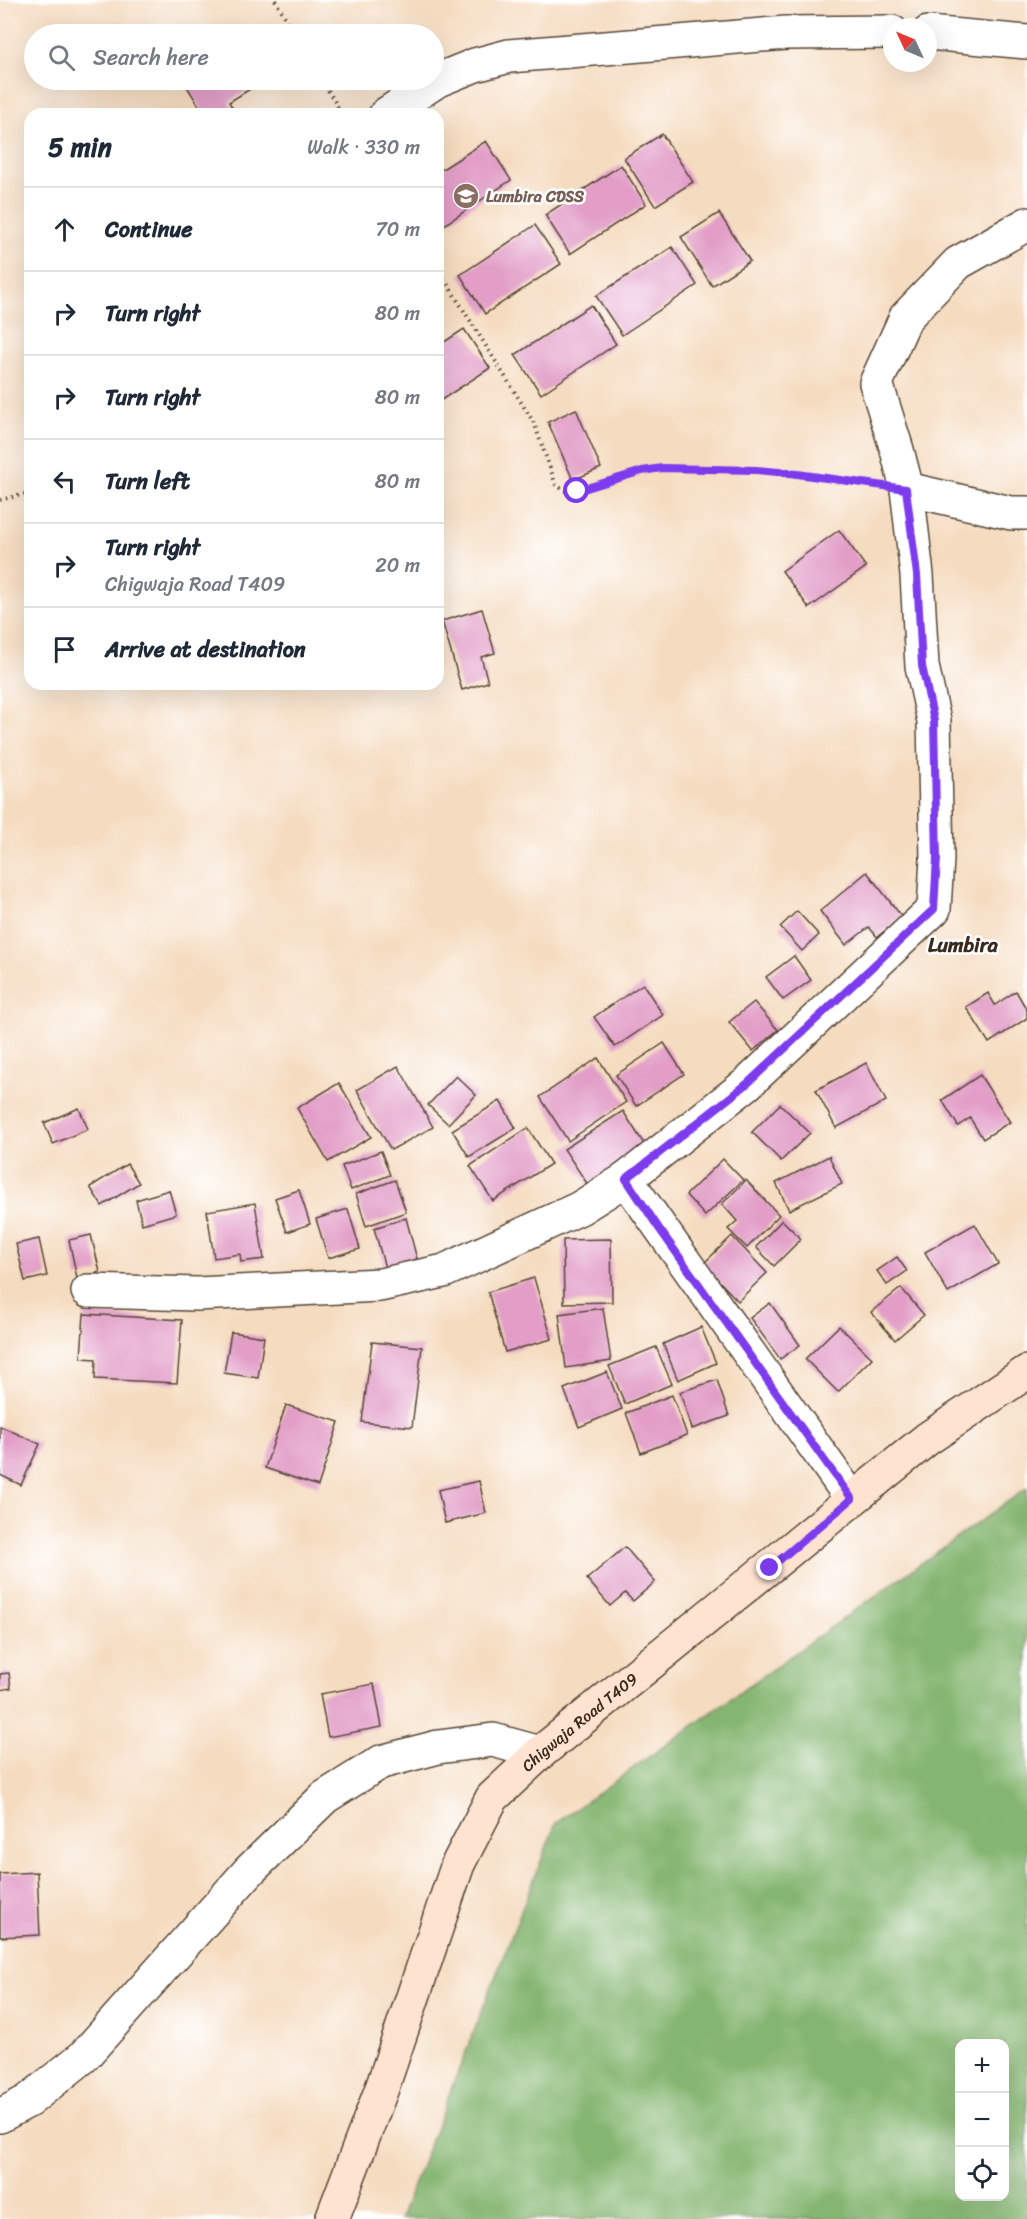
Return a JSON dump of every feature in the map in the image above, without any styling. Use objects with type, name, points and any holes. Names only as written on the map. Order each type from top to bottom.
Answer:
[{"type":"street","points":[[444,78],[474,65],[509,56],[786,33],[883,32]]},
{"type":"street","points":[[937,34],[1027,42]]},
{"type":"street","points":[[395,108],[423,90]]},
{"type":"street","points":[[88,1291],[197,1294],[380,1285],[444,1271],[580,1208],[626,1179],[747,1084],[934,909],[937,858],[934,721],[922,666],[917,575],[906,489],[897,450],[876,383],[906,317],[958,264],[1027,224]]},
{"type":"street","points":[[906,489],[1011,513],[1027,513]]},
{"type":"street","points":[[626,1179],[852,1499]]},
{"type":"street","name":"Chigwaja Road T409","points":[[332,2219],[382,2088],[458,1864],[492,1798],[540,1753],[927,1438],[1027,1372]]},
{"type":"street","points":[[0,2116],[28,2101],[83,2057],[249,1871],[326,1797],[381,1762],[438,1747],[494,1740],[540,1753]]},
{"type":"path","points":[[275,0],[289,24]]},
{"type":"path","points":[[328,90],[338,108]]},
{"type":"path","points":[[444,279],[534,423],[556,484],[562,490],[577,491],[642,471],[662,468],[756,470],[906,489]]},
{"type":"path","points":[[0,500],[24,494]]},
{"type":"green space","points":[[1027,1488],[1027,2219],[400,2219],[556,1823]]},
{"type":"building","points":[[189,90],[248,90],[229,102],[232,108],[200,108]]},
{"type":"building","points":[[662,134],[693,182],[655,206],[624,158]]},
{"type":"building","points":[[486,141],[511,180],[444,225],[444,168]]},
{"type":"building","points":[[621,165],[646,204],[570,254],[545,215]]},
{"type":"building","points":[[719,213],[750,261],[712,286],[681,237]]},
{"type":"building","points":[[535,225],[561,264],[485,314],[460,275]]},
{"type":"building","points":[[672,247],[697,285],[622,335],[596,296]]},
{"type":"building","points":[[591,305],[616,344],[541,394],[515,355]]},
{"type":"building","points":[[464,329],[490,368],[444,398],[444,342]]},
{"type":"building","points":[[576,409],[601,468],[573,480],[548,422]]},
{"type":"building","points":[[839,530],[866,567],[809,608],[782,571]]},
{"type":"building","points":[[482,609],[495,653],[481,657],[488,682],[462,690],[444,628],[444,620]]},
{"type":"building","points":[[867,872],[902,917],[877,937],[869,927],[846,945],[820,911]]},
{"type":"building","points":[[797,911],[819,935],[802,951],[780,927]]},
{"type":"building","points":[[794,956],[811,980],[783,1000],[766,977]]},
{"type":"building","points":[[643,984],[663,1015],[615,1047],[594,1017]]},
{"type":"building","points":[[1016,991],[1027,1010],[1027,1018],[989,1043],[966,1007],[988,993],[995,1005]]},
{"type":"building","points":[[754,1002],[778,1030],[753,1051],[729,1022]]},
{"type":"building","points":[[664,1043],[684,1074],[636,1106],[616,1075]]},
{"type":"building","points":[[598,1058],[626,1102],[568,1141],[540,1097]]},
{"type":"building","points":[[866,1063],[886,1101],[836,1128],[816,1090]]},
{"type":"building","points":[[398,1066],[433,1127],[391,1150],[357,1090]]},
{"type":"building","points":[[980,1075],[1010,1122],[983,1139],[970,1118],[958,1126],[942,1100]]},
{"type":"building","points":[[456,1076],[476,1095],[448,1124],[428,1105]]},
{"type":"building","points":[[339,1083],[371,1137],[328,1162],[297,1108]]},
{"type":"building","points":[[500,1101],[516,1128],[469,1157],[452,1130]]},
{"type":"building","points":[[780,1104],[810,1133],[781,1161],[752,1132]]},
{"type":"building","points":[[79,1108],[88,1129],[53,1144],[44,1123]]},
{"type":"building","points":[[623,1111],[646,1147],[588,1185],[564,1149]]},
{"type":"building","points":[[528,1128],[551,1164],[493,1201],[470,1166]]},
{"type":"building","points":[[381,1151],[390,1175],[351,1190],[342,1166]]},
{"type":"building","points":[[829,1156],[842,1184],[789,1210],[776,1183]]},
{"type":"building","points":[[723,1159],[743,1180],[705,1216],[686,1195]]},
{"type":"building","points":[[127,1164],[139,1183],[102,1206],[90,1187]]},
{"type":"building","points":[[395,1180],[406,1212],[366,1226],[356,1194]]},
{"type":"building","points":[[746,1180],[779,1215],[747,1248],[728,1229],[737,1221],[722,1204]]},
{"type":"building","points":[[169,1190],[176,1214],[142,1224],[136,1200]]},
{"type":"building","points":[[299,1190],[310,1224],[287,1232],[275,1198]]},
{"type":"building","points":[[255,1203],[264,1259],[241,1262],[240,1254],[214,1258],[207,1211]]},
{"type":"building","points":[[348,1209],[360,1249],[328,1258],[316,1219]]},
{"type":"building","points":[[406,1218],[417,1259],[385,1268],[374,1228]]},
{"type":"building","points":[[782,1220],[801,1239],[774,1266],[756,1247]]},
{"type":"building","points":[[975,1224],[998,1264],[948,1293],[925,1252]]},
{"type":"building","points":[[91,1235],[100,1272],[77,1278],[69,1240]]},
{"type":"building","points":[[732,1236],[767,1273],[738,1301],[703,1264]]},
{"type":"building","points":[[39,1239],[47,1276],[25,1281],[16,1244]]},
{"type":"building","points":[[611,1239],[612,1302],[564,1303],[563,1240]]},
{"type":"building","points":[[897,1257],[907,1271],[887,1285],[877,1271]]},
{"type":"building","points":[[534,1278],[552,1339],[505,1352],[488,1292]]},
{"type":"building","points":[[901,1288],[924,1315],[895,1340],[871,1312]]},
{"type":"building","points":[[770,1303],[800,1345],[780,1359],[750,1318]]},
{"type":"building","points":[[603,1308],[611,1361],[566,1368],[559,1314]]},
{"type":"building","points":[[84,1314],[182,1320],[177,1383],[95,1379],[96,1359],[81,1358]]},
{"type":"building","points":[[839,1326],[872,1358],[838,1392],[805,1359]]},
{"type":"building","points":[[701,1327],[716,1363],[678,1380],[663,1344]]},
{"type":"building","points":[[231,1332],[264,1337],[258,1378],[224,1373]]},
{"type":"building","points":[[372,1342],[422,1347],[412,1427],[362,1422]]},
{"type":"building","points":[[656,1347],[672,1384],[625,1404],[609,1366]]},
{"type":"building","points":[[607,1372],[622,1409],[579,1427],[564,1389]]},
{"type":"building","points":[[717,1380],[729,1416],[692,1429],[680,1392]]},
{"type":"building","points":[[672,1395],[687,1435],[641,1453],[626,1413]]},
{"type":"building","points":[[286,1405],[339,1422],[318,1486],[265,1468]]},
{"type":"building","points":[[0,1426],[40,1444],[21,1485],[0,1475]]},
{"type":"building","points":[[479,1481],[486,1513],[445,1523],[438,1490]]},
{"type":"building","points":[[625,1547],[655,1582],[633,1601],[625,1593],[610,1606],[587,1579]]},
{"type":"building","points":[[9,1673],[11,1688],[0,1690],[0,1674]]},
{"type":"building","points":[[374,1684],[382,1727],[328,1737],[320,1694]]},
{"type":"building","points":[[37,1872],[40,1935],[0,1937],[0,1874]]},
{"type":"place","name":"Lumbira CDSS","points":[[466,196]]},
{"type":"district","name":"Lumbira","points":[[963,945]]},
{"type":"route","points":[[577,491],[642,471],[662,468],[756,470],[906,489],[917,575],[922,666],[934,721],[937,858],[934,909],[747,1084],[626,1179],[852,1499],[770,1568]]}]
